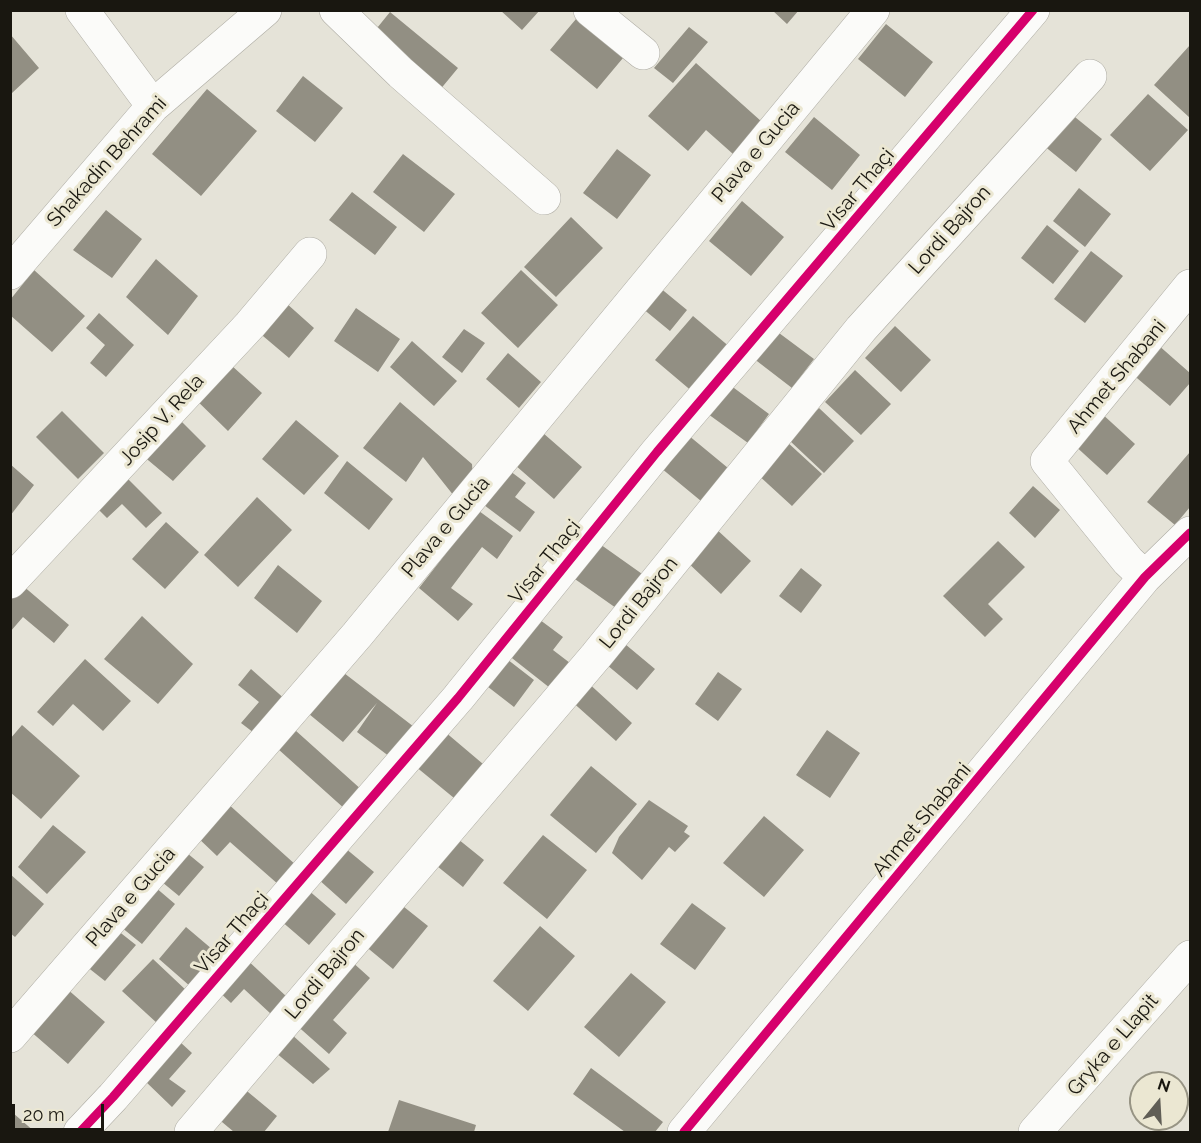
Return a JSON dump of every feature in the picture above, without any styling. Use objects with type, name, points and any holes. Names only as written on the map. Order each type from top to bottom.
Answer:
[{"type":"street","points":[[82,10],[153,106]]},
{"type":"street","name":"Shakadin Behrami","points":[[10,273],[153,106],[265,10]]},
{"type":"street","points":[[336,10],[401,73],[544,198]]},
{"type":"street","points":[[590,10],[644,53]]},
{"type":"street","name":"Plava e Gucia","points":[[10,1036],[357,635],[873,10]]},
{"type":"street","name":"Visar Thaçi","points":[[80,1132],[113,1097],[458,698],[657,452],[1033,10]]},
{"type":"street","name":"Lordi Bajron","points":[[191,1132],[596,656],[861,329],[1089,76]]},
{"type":"street","name":"Josip V. Rela","points":[[10,582],[250,325],[310,254]]},
{"type":"street","name":"Ahmet Shabani","points":[[1144,577],[1128,561],[1047,462],[1191,286]]},
{"type":"street","name":"Ahmet Shabani","points":[[684,1132],[1144,577],[1191,533]]},
{"type":"street","name":"Gryka e Llapit","points":[[1035,1132],[1191,957]]},
{"type":"street","points":[[1058,1132],[1153,1024],[1191,987]]},
{"type":"building","points":[[500,10],[540,10],[522,30]]},
{"type":"building","points":[[772,10],[799,10],[787,24]]},
{"type":"building","points":[[390,12],[458,68],[439,91],[373,33]]},
{"type":"building","points":[[576,19],[623,58],[597,89],[550,50]]},
{"type":"building","points":[[886,24],[933,62],[905,97],[858,59]]},
{"type":"building","points":[[689,27],[708,42],[673,83],[654,68]]},
{"type":"building","points":[[10,34],[39,68],[12,93],[10,92]]},
{"type":"building","points":[[1190,45],[1190,118],[1154,85]]},
{"type":"building","points":[[696,63],[771,130],[742,162],[706,130],[688,151],[648,116]]},
{"type":"building","points":[[303,76],[343,108],[315,142],[276,111]]},
{"type":"building","points":[[207,89],[257,131],[201,196],[152,154]]},
{"type":"building","points":[[1148,94],[1188,130],[1150,171],[1110,135]]},
{"type":"building","points":[[1070,113],[1102,139],[1076,172],[1043,145]]},
{"type":"building","points":[[814,117],[860,155],[832,190],[785,152]]},
{"type":"building","points":[[617,149],[651,175],[617,219],[583,193]]},
{"type":"building","points":[[403,154],[455,194],[424,232],[373,192]]},
{"type":"building","points":[[1079,188],[1111,214],[1085,247],[1053,221]]},
{"type":"building","points":[[352,192],[397,227],[375,255],[329,220]]},
{"type":"building","points":[[742,201],[784,237],[751,276],[709,241]]},
{"type":"building","points":[[106,210],[142,239],[112,278],[73,250]]},
{"type":"building","points":[[571,217],[603,248],[556,297],[524,267]]},
{"type":"building","points":[[1047,225],[1079,251],[1053,284],[1021,258]]},
{"type":"building","points":[[1091,251],[1123,276],[1085,323],[1054,299]]},
{"type":"building","points":[[156,259],[198,296],[168,335],[126,297]]},
{"type":"building","points":[[34,270],[85,316],[52,352],[10,315],[10,300]]},
{"type":"building","points":[[521,270],[558,305],[518,348],[481,313]]},
{"type":"building","points":[[659,287],[687,310],[670,331],[642,308]]},
{"type":"building","points":[[276,294],[314,328],[289,358],[250,325]]},
{"type":"building","points":[[356,308],[400,339],[378,372],[334,341]]},
{"type":"building","points":[[99,313],[134,345],[106,377],[90,363],[105,345],[86,328]]},
{"type":"building","points":[[693,316],[731,348],[694,393],[655,360]]},
{"type":"building","points":[[895,326],[931,360],[901,392],[865,358]]},
{"type":"building","points":[[464,329],[485,343],[462,373],[442,357]]},
{"type":"building","points":[[775,330],[814,359],[792,388],[753,358]]},
{"type":"building","points":[[412,341],[457,381],[434,406],[390,367]]},
{"type":"building","points":[[1157,344],[1190,373],[1190,383],[1170,406],[1131,373]]},
{"type":"building","points":[[508,353],[541,382],[519,408],[486,379]]},
{"type":"building","points":[[221,356],[262,393],[228,431],[188,392]]},
{"type":"building","points":[[855,370],[891,404],[861,435],[825,402]]},
{"type":"building","points":[[730,385],[769,414],[748,443],[708,414]]},
{"type":"building","points":[[400,402],[472,464],[473,479],[454,496],[423,457],[406,482],[363,448]]},
{"type":"building","points":[[819,408],[854,441],[824,473],[789,440]]},
{"type":"building","points":[[62,411],[104,453],[78,479],[36,437]]},
{"type":"building","points":[[171,411],[206,446],[173,481],[136,450]]},
{"type":"building","points":[[1100,412],[1135,444],[1107,475],[1072,443]]},
{"type":"building","points":[[296,420],[339,456],[304,495],[262,459]]},
{"type":"building","points":[[543,433],[582,467],[554,499],[515,465]]},
{"type":"building","points":[[688,435],[728,468],[701,501],[661,468]]},
{"type":"building","points":[[786,441],[822,474],[792,506],[756,473]]},
{"type":"building","points":[[1190,452],[1190,507],[1175,525],[1147,502]]},
{"type":"building","points":[[347,461],[393,499],[369,530],[324,493]]},
{"type":"building","points":[[10,464],[34,485],[10,516]]},
{"type":"building","points":[[510,471],[526,483],[515,497],[535,512],[520,532],[484,505]]},
{"type":"building","points":[[123,474],[162,513],[146,528],[122,504],[107,518],[93,504]]},
{"type":"building","points":[[1033,486],[1060,510],[1035,538],[1009,513]]},
{"type":"building","points":[[257,497],[292,530],[238,587],[204,555]]},
{"type":"building","points":[[479,511],[513,536],[497,559],[482,547],[451,588],[473,604],[458,621],[419,588]]},
{"type":"building","points":[[166,522],[199,552],[165,589],[132,559]]},
{"type":"building","points":[[715,528],[751,561],[721,594],[685,560]]},
{"type":"building","points":[[998,541],[1025,567],[988,604],[1003,619],[985,637],[943,596]]},
{"type":"building","points":[[597,542],[645,576],[616,608],[572,577]]},
{"type":"building","points":[[278,565],[322,601],[297,633],[254,598]]},
{"type":"building","points":[[801,568],[822,585],[801,613],[779,596]]},
{"type":"building","points":[[22,585],[69,625],[54,643],[23,617],[10,632],[10,598]]},
{"type":"building","points":[[532,614],[563,637],[553,650],[570,663],[550,688],[503,651]]},
{"type":"building","points":[[142,616],[193,664],[158,704],[104,659]]},
{"type":"building","points":[[619,639],[655,669],[637,690],[601,660]]},
{"type":"building","points":[[503,656],[534,680],[514,707],[483,683]]},
{"type":"building","points":[[85,659],[131,701],[103,731],[73,704],[53,726],[37,712]]},
{"type":"building","points":[[251,669],[287,701],[258,736],[241,723],[259,702],[238,685]]},
{"type":"building","points":[[718,672],[742,689],[718,721],[695,704]]},
{"type":"building","points":[[344,673],[418,730],[394,760],[357,732],[377,703],[343,742],[309,714]]},
{"type":"building","points":[[585,680],[632,723],[616,741],[569,699]]},
{"type":"building","points":[[22,725],[80,776],[41,819],[10,792],[10,739]]},
{"type":"building","points":[[295,730],[363,791],[346,810],[278,749]]},
{"type":"building","points":[[827,730],[860,753],[830,798],[796,775]]},
{"type":"building","points":[[444,731],[483,764],[454,798],[415,766]]},
{"type":"building","points":[[591,766],[637,804],[596,853],[550,815]]},
{"type":"building","points":[[649,800],[688,826],[684,832],[690,836],[675,852],[669,847],[642,880],[612,853],[619,837]]},
{"type":"building","points":[[226,802],[297,866],[279,885],[230,842],[217,856],[195,835]]},
{"type":"building","points":[[764,816],[804,850],[764,897],[723,863]]},
{"type":"building","points":[[53,825],[86,852],[47,894],[18,867]]},
{"type":"building","points":[[453,835],[484,860],[463,887],[432,862]]},
{"type":"building","points":[[543,835],[587,870],[547,919],[503,883]]},
{"type":"building","points":[[345,848],[374,872],[346,904],[318,879]]},
{"type":"building","points":[[187,853],[204,867],[179,896],[162,882]]},
{"type":"building","points":[[10,874],[44,904],[15,937],[10,933]]},
{"type":"building","points":[[155,887],[175,904],[142,944],[121,927]]},
{"type":"building","points":[[307,889],[336,914],[309,945],[280,920]]},
{"type":"building","points":[[399,903],[428,926],[393,969],[364,945]]},
{"type":"building","points":[[692,903],[726,928],[695,970],[660,944]]},
{"type":"building","points":[[540,926],[575,956],[528,1011],[493,981]]},
{"type":"building","points":[[186,927],[219,955],[191,987],[159,959]]},
{"type":"building","points":[[117,930],[136,945],[105,981],[86,966]]},
{"type":"building","points":[[244,957],[287,997],[271,1014],[244,989],[231,1003],[215,988]]},
{"type":"building","points":[[153,959],[188,992],[158,1024],[122,991]]},
{"type":"building","points":[[350,960],[370,978],[333,1020],[347,1033],[329,1054],[294,1023]]},
{"type":"building","points":[[631,973],[666,1002],[619,1057],[584,1027]]},
{"type":"building","points":[[66,988],[105,1022],[68,1064],[29,1030]]},
{"type":"building","points":[[290,1033],[330,1069],[313,1084],[275,1052]]},
{"type":"building","points":[[179,1041],[192,1053],[169,1079],[186,1091],[172,1107],[144,1080]]},
{"type":"building","points":[[591,1068],[663,1122],[655,1132],[625,1132],[573,1094]]},
{"type":"building","points":[[242,1087],[277,1116],[264,1132],[234,1132],[216,1117]]},
{"type":"building","points":[[399,1100],[476,1125],[474,1132],[388,1132]]},
{"type":"building","points":[[13,1113],[35,1132],[10,1132],[10,1115]]},
{"type":"cycle path","points":[[80,1132],[113,1097],[458,698],[657,452],[1033,10]]},
{"type":"cycle path","points":[[684,1132],[1145,577],[1190,533]]}]
